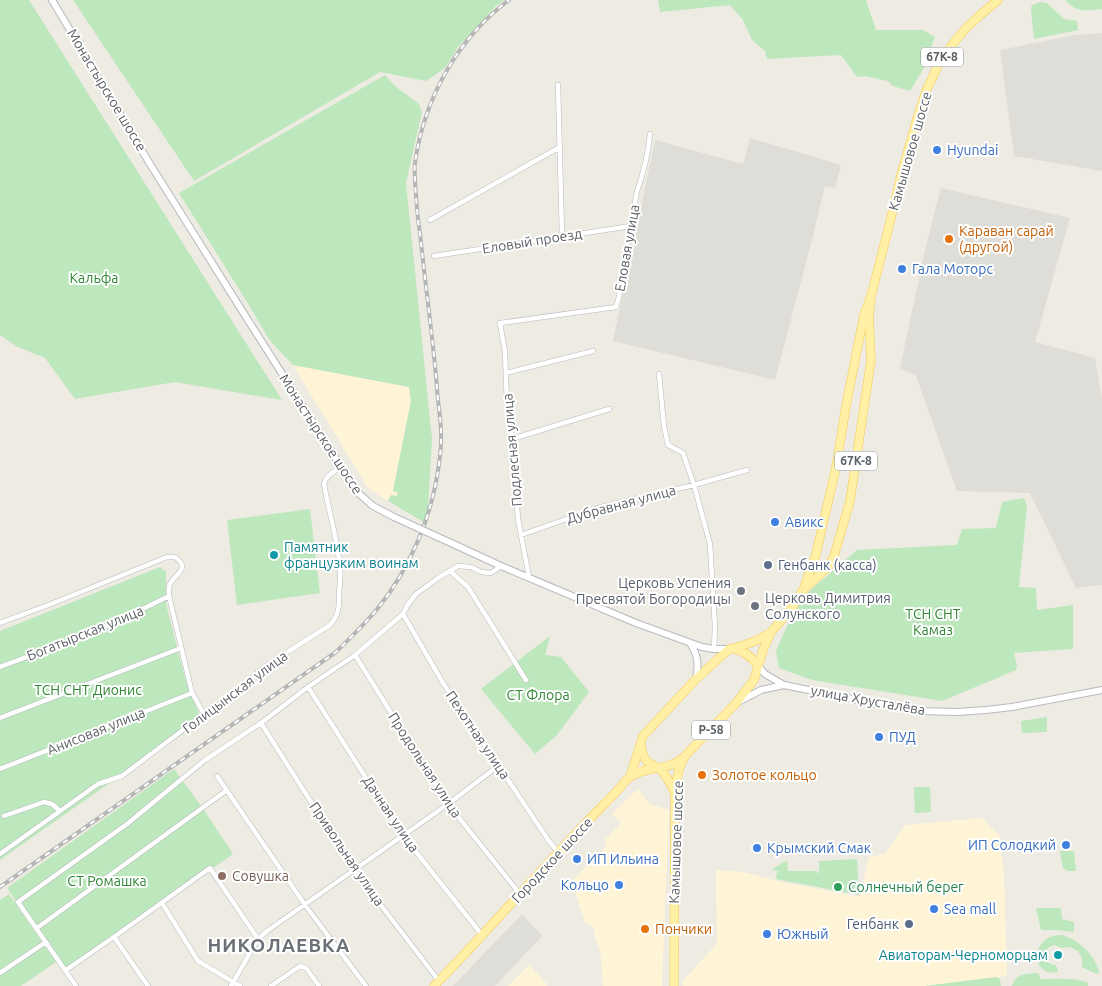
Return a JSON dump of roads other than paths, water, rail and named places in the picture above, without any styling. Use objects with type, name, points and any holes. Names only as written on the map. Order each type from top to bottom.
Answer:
[{"type":"main road","name":"Монастырское шоссе","points":[[52,0],[154,170],[358,492],[373,506],[394,517],[501,566],[636,623],[690,643],[714,649],[736,649],[749,655],[758,666]]},
{"type":"main road","name":"Камышовое шоссе","points":[[674,986],[675,794],[681,762],[737,702],[754,680],[771,632],[792,608],[803,590],[816,554],[840,450],[846,406],[864,316],[901,175],[926,91],[942,57],[966,28],[998,0]]},
{"type":"main road","name":"Камышовое шоссе","points":[[803,590],[828,567],[834,556],[850,501],[871,360],[870,296]]},
{"type":"main road","name":"67К-8","points":[[729,649],[744,646],[771,632]]},
{"type":"main road","points":[[690,643],[698,660],[696,679]]},
{"type":"main road","points":[[630,777],[643,736],[696,679],[729,649]]},
{"type":"main road","name":"улица Хрусталёва","points":[[758,666],[765,674],[784,685],[904,709],[957,712],[986,710],[1102,690]]},
{"type":"main road","points":[[737,702],[761,690],[784,685]]},
{"type":"main road","points":[[641,741],[646,760],[663,772],[675,794]]},
{"type":"main road","name":"Городское шоссе","points":[[436,983],[630,777],[646,769],[665,767],[677,763],[685,756]]},
{"type":"street","points":[[558,85],[562,236]]},
{"type":"street","name":"Еловая улица","points":[[500,322],[616,307],[637,191],[643,174],[650,134]]},
{"type":"street","points":[[430,220],[560,147]]},
{"type":"street","name":"Еловый проезд","points":[[434,256],[631,226]]},
{"type":"street","name":"Подлесная улица","points":[[500,322],[505,352],[507,406],[512,439],[518,519],[529,577]]},
{"type":"street","points":[[506,373],[593,351]]},
{"type":"street","points":[[659,374],[664,426],[668,445],[683,453],[710,544],[715,627],[714,649]]},
{"type":"street","points":[[512,439],[610,409]]},
{"type":"street","name":"Голицынская улица","points":[[0,854],[98,784],[122,776],[204,714],[227,700],[264,667],[330,625],[335,619],[340,606],[340,570],[324,484],[328,476],[341,467]]},
{"type":"street","name":"Дубравная улица","points":[[520,535],[600,507],[694,485],[747,470]]},
{"type":"street","points":[[0,623],[171,556],[178,559],[181,569],[180,573],[168,587],[169,596],[192,693],[204,714]]},
{"type":"street","points":[[76,986],[18,902],[127,824],[205,760],[261,723],[308,687],[355,655],[403,614],[416,594],[458,566],[471,566],[481,572],[491,574],[501,566]]},
{"type":"street","points":[[450,571],[468,587],[526,680]]},
{"type":"street","name":"Богатырская улица","points":[[0,667],[86,634],[169,596]]},
{"type":"street","name":"Пехотная улица","points":[[403,614],[443,683],[558,852]]},
{"type":"street","points":[[0,718],[180,648]]},
{"type":"street","name":"Продольная улица","points":[[355,655],[448,804],[520,894]]},
{"type":"street","name":"Дачная улица","points":[[308,687],[404,835],[482,935]]},
{"type":"street","name":"Анисовая улица","points":[[0,769],[192,693]]},
{"type":"street","name":"Привольная улица","points":[[261,723],[354,870],[436,983]]},
{"type":"street","points":[[233,984],[258,939],[448,804],[498,766]]},
{"type":"street","points":[[217,776],[305,905],[366,986]]},
{"type":"street","points":[[37,928],[226,790]]},
{"type":"street","points":[[4,816],[44,802],[52,804],[60,811]]},
{"type":"street","points":[[66,970],[210,868],[258,939]]},
{"type":"street","points":[[162,903],[198,961],[233,984],[240,986]]},
{"type":"street","points":[[114,937],[148,986]]},
{"type":"street","points":[[0,974],[46,942]]},
{"type":"street","points":[[271,986],[298,966],[306,968],[319,986]]},
{"type":"railway","points":[[0,887],[336,652],[373,614],[400,576],[418,540],[431,503],[436,483],[441,444],[434,351],[417,212],[415,163],[419,139],[426,116],[446,72],[474,33],[509,0]]},
{"type":"place","name":"Hyundai","points":[[937,150]]},
{"type":"place","name":"Караван сарай (другой)","points":[[949,239]]},
{"type":"place","name":"Гала Моторс","points":[[902,269]]},
{"type":"place","name":"Авикс","points":[[775,522]]},
{"type":"place","name":"Памятник французким воинам","points":[[274,555]]},
{"type":"place","name":"Генбанк (касса)","points":[[768,565]]},
{"type":"place","name":"Церковь Успения Пресвятой Богородицы","points":[[741,591]]},
{"type":"place","name":"Церковь Димитрия Солунского","points":[[755,606]]},
{"type":"place","name":"ПУД","points":[[879,737]]},
{"type":"place","name":"Золотое кольцо","points":[[702,775]]},
{"type":"place","name":"ИП Солодкий","points":[[1066,845]]},
{"type":"place","name":"Крымский Смак","points":[[757,848]]},
{"type":"place","name":"ИП Ильина","points":[[577,859]]},
{"type":"place","name":"Совушка","points":[[222,876]]},
{"type":"place","name":"Кольцо","points":[[619,885]]},
{"type":"place","name":"Солнечный берег","points":[[838,887]]},
{"type":"place","name":"Sea mall","points":[[934,909]]},
{"type":"place","name":"Генбанк","points":[[909,924]]},
{"type":"place","name":"Пончики","points":[[645,929]]},
{"type":"place","name":"Южный","points":[[767,934]]},
{"type":"place","name":"Авиаторам-Черноморцам","points":[[1058,955]]},
{"type":"district","name":"НИКОЛАЕВКА","points":[[279,945]]},
{"type":"park label","name":"Кальфа","points":[[94,278]]},
{"type":"park label","name":"ТСН СНТ Камаз","points":[[933,622]]},
{"type":"park label","name":"ТСН СНТ Дионис","points":[[88,690]]},
{"type":"park label","name":"СТ Флора","points":[[538,695]]},
{"type":"park label","name":"СТ Ромашка","points":[[107,881]]}]
